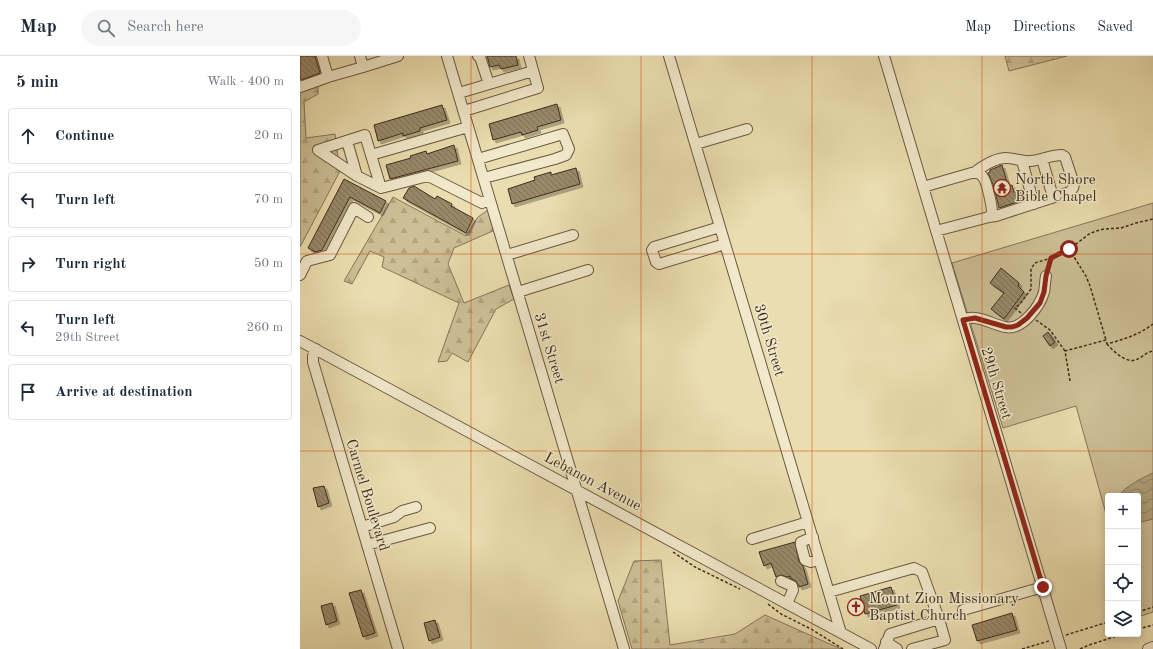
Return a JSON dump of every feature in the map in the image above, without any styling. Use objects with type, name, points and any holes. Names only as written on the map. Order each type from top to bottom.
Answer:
[{"type":"street","points":[[322,56],[328,78]]},
{"type":"street","points":[[360,56],[363,67]]},
{"type":"street","points":[[300,87],[398,56]]},
{"type":"street","name":"31st Street","points":[[448,56],[624,649]]},
{"type":"street","points":[[478,56],[480,57],[489,84]]},
{"type":"street","points":[[464,111],[538,88],[529,56]]},
{"type":"street","name":"30th Street","points":[[669,56],[842,633]]},
{"type":"street","name":"29th Street","points":[[884,56],[1061,649]]},
{"type":"street","points":[[459,93],[533,70]]},
{"type":"street","points":[[371,155],[468,126]]},
{"type":"street","points":[[696,144],[747,129]]},
{"type":"street","points":[[478,159],[563,134],[569,149],[566,155],[555,159],[484,178]]},
{"type":"street","points":[[381,188],[365,135],[318,150],[357,176],[381,188],[428,176],[482,203],[490,200]]},
{"type":"street","points":[[347,140],[357,176]]},
{"type":"street","points":[[923,187],[975,172],[983,166],[1005,158],[1033,161],[1062,155],[1065,157],[1074,184],[1070,192],[1034,204],[936,231]]},
{"type":"street","points":[[1042,158],[1053,197]]},
{"type":"street","points":[[1022,161],[1034,204]]},
{"type":"street","points":[[975,172],[984,178],[992,207],[992,213],[989,217]]},
{"type":"street","points":[[300,275],[308,261],[330,255],[354,208],[368,217]]},
{"type":"street","points":[[720,227],[654,247],[652,250],[656,262],[659,264],[726,244]]},
{"type":"street","points":[[507,255],[573,235]]},
{"type":"street","points":[[518,292],[588,270]]},
{"type":"street","points":[[963,320],[975,318],[1006,327],[1018,325],[1028,317],[1040,303],[1044,292],[1046,276]]},
{"type":"street","name":"Lebanon Avenue","points":[[300,341],[871,649]]},
{"type":"street","name":"Carmel Boulevard","points":[[316,349],[313,356],[313,362],[398,649]]},
{"type":"street","points":[[362,527],[394,517],[402,511],[416,507]]},
{"type":"street","points":[[752,539],[808,522]]},
{"type":"street","points":[[367,545],[430,528]]},
{"type":"street","points":[[829,592],[916,568],[922,572],[939,619],[944,640],[912,649]]},
{"type":"street","points":[[781,581],[792,586],[793,590],[787,604]]},
{"type":"street","points":[[963,610],[1043,587]]},
{"type":"street","points":[[896,649],[885,646],[890,634],[939,619]]},
{"type":"street","points":[[1148,649],[1153,647]]},
{"type":"path","points":[[1070,381],[1065,351],[1050,330],[1046,326],[1028,317],[1015,308],[1020,304],[1031,289],[1031,269],[1035,263],[1051,258],[1069,249],[1089,234],[1096,231],[1121,228],[1153,219]]},
{"type":"path","points":[[1069,249],[1086,276],[1108,344],[1114,351],[1129,360],[1137,359],[1148,352],[1153,351]]},
{"type":"path","points":[[1046,276],[1051,258]]},
{"type":"path","points":[[1108,344],[1133,336],[1144,331],[1153,324]]},
{"type":"path","points":[[1065,351],[1106,340]]},
{"type":"path","points":[[669,550],[694,567],[745,591]]},
{"type":"path","points":[[766,602],[781,614],[811,629],[843,649]]},
{"type":"path","points":[[1141,611],[1153,607]]},
{"type":"path","points":[[1063,636],[1105,623]]},
{"type":"path","points":[[1141,628],[1153,625]]},
{"type":"path","points":[[1080,649],[1114,637]]},
{"type":"path","points":[[1022,649],[1051,640]]},
{"type":"green space","points":[[1005,56],[1067,56],[1009,71]]},
{"type":"green space","points":[[318,85],[318,94],[304,102],[306,138],[335,134],[340,171],[300,247],[300,88]]},
{"type":"green space","points":[[393,197],[466,236],[478,217],[488,210],[495,230],[454,248],[448,264],[464,303],[509,285],[514,299],[496,309],[468,362],[452,353],[447,361],[438,362],[459,303],[382,267],[384,257],[370,251],[352,284],[344,281]]},
{"type":"green space","points":[[1153,203],[1153,612],[1141,616],[1141,493],[1105,493],[1105,510],[1076,406],[1003,428],[952,263]]},
{"type":"green space","points":[[661,560],[670,645],[735,634],[765,615],[841,649],[632,649],[618,601],[634,561]]},
{"type":"water","points":[[1153,473],[1153,519],[1141,522],[1141,493],[1121,493],[1130,485]]},
{"type":"building","points":[[300,56],[315,56],[320,73],[301,80]]},
{"type":"building","points":[[487,56],[516,56],[518,65],[501,69],[499,65],[490,67]]},
{"type":"building","points":[[557,104],[561,120],[537,127],[538,130],[522,135],[521,132],[493,140],[489,124]]},
{"type":"building","points":[[442,105],[447,120],[420,128],[420,131],[403,136],[403,133],[378,141],[374,125]]},
{"type":"building","points":[[454,145],[458,161],[390,179],[386,165],[411,158],[410,156],[426,151],[427,154]]},
{"type":"building","name":"North Shore Bible Chapel","points":[[1002,165],[1008,186],[1012,185],[1014,192],[1020,190],[1023,200],[999,208],[994,187],[988,173],[990,170]]},
{"type":"building","points":[[576,168],[580,184],[512,204],[508,189],[535,180],[534,177],[551,172],[551,175]]},
{"type":"building","points":[[344,179],[386,201],[380,213],[350,197],[322,250],[315,252],[308,248]]},
{"type":"building","points":[[414,186],[435,199],[437,196],[452,204],[451,206],[473,218],[466,233],[403,198],[409,188]]},
{"type":"building","points":[[1001,268],[1019,283],[1018,286],[1024,292],[1004,319],[991,309],[1004,293],[990,283]]},
{"type":"building","points":[[1048,332],[1055,342],[1050,346],[1043,336]]},
{"type":"building","points":[[324,486],[329,503],[318,507],[313,488]]},
{"type":"building","points":[[795,542],[799,562],[803,566],[808,584],[799,587],[796,581],[790,578],[790,576],[787,577],[781,575],[776,577],[771,563],[764,566],[759,552]]},
{"type":"building","points":[[891,587],[897,605],[865,614],[860,596]]},
{"type":"building","points":[[361,590],[375,633],[363,637],[349,593]]},
{"type":"building","points":[[332,603],[337,621],[326,625],[321,606]]},
{"type":"building","points":[[1012,613],[1017,630],[977,641],[972,625]]},
{"type":"building","points":[[435,620],[440,637],[429,641],[424,623]]},
{"type":"place","name":"North Shore Bible Chapel","points":[[1002,188]]},
{"type":"place","name":"Mount Zion Missionary Baptist Church","points":[[856,607]]},
{"type":"route","points":[[1043,587],[963,320],[975,318],[1006,327],[1018,325],[1027,318],[1040,303],[1044,292],[1046,276],[1051,258],[1069,249]]}]
